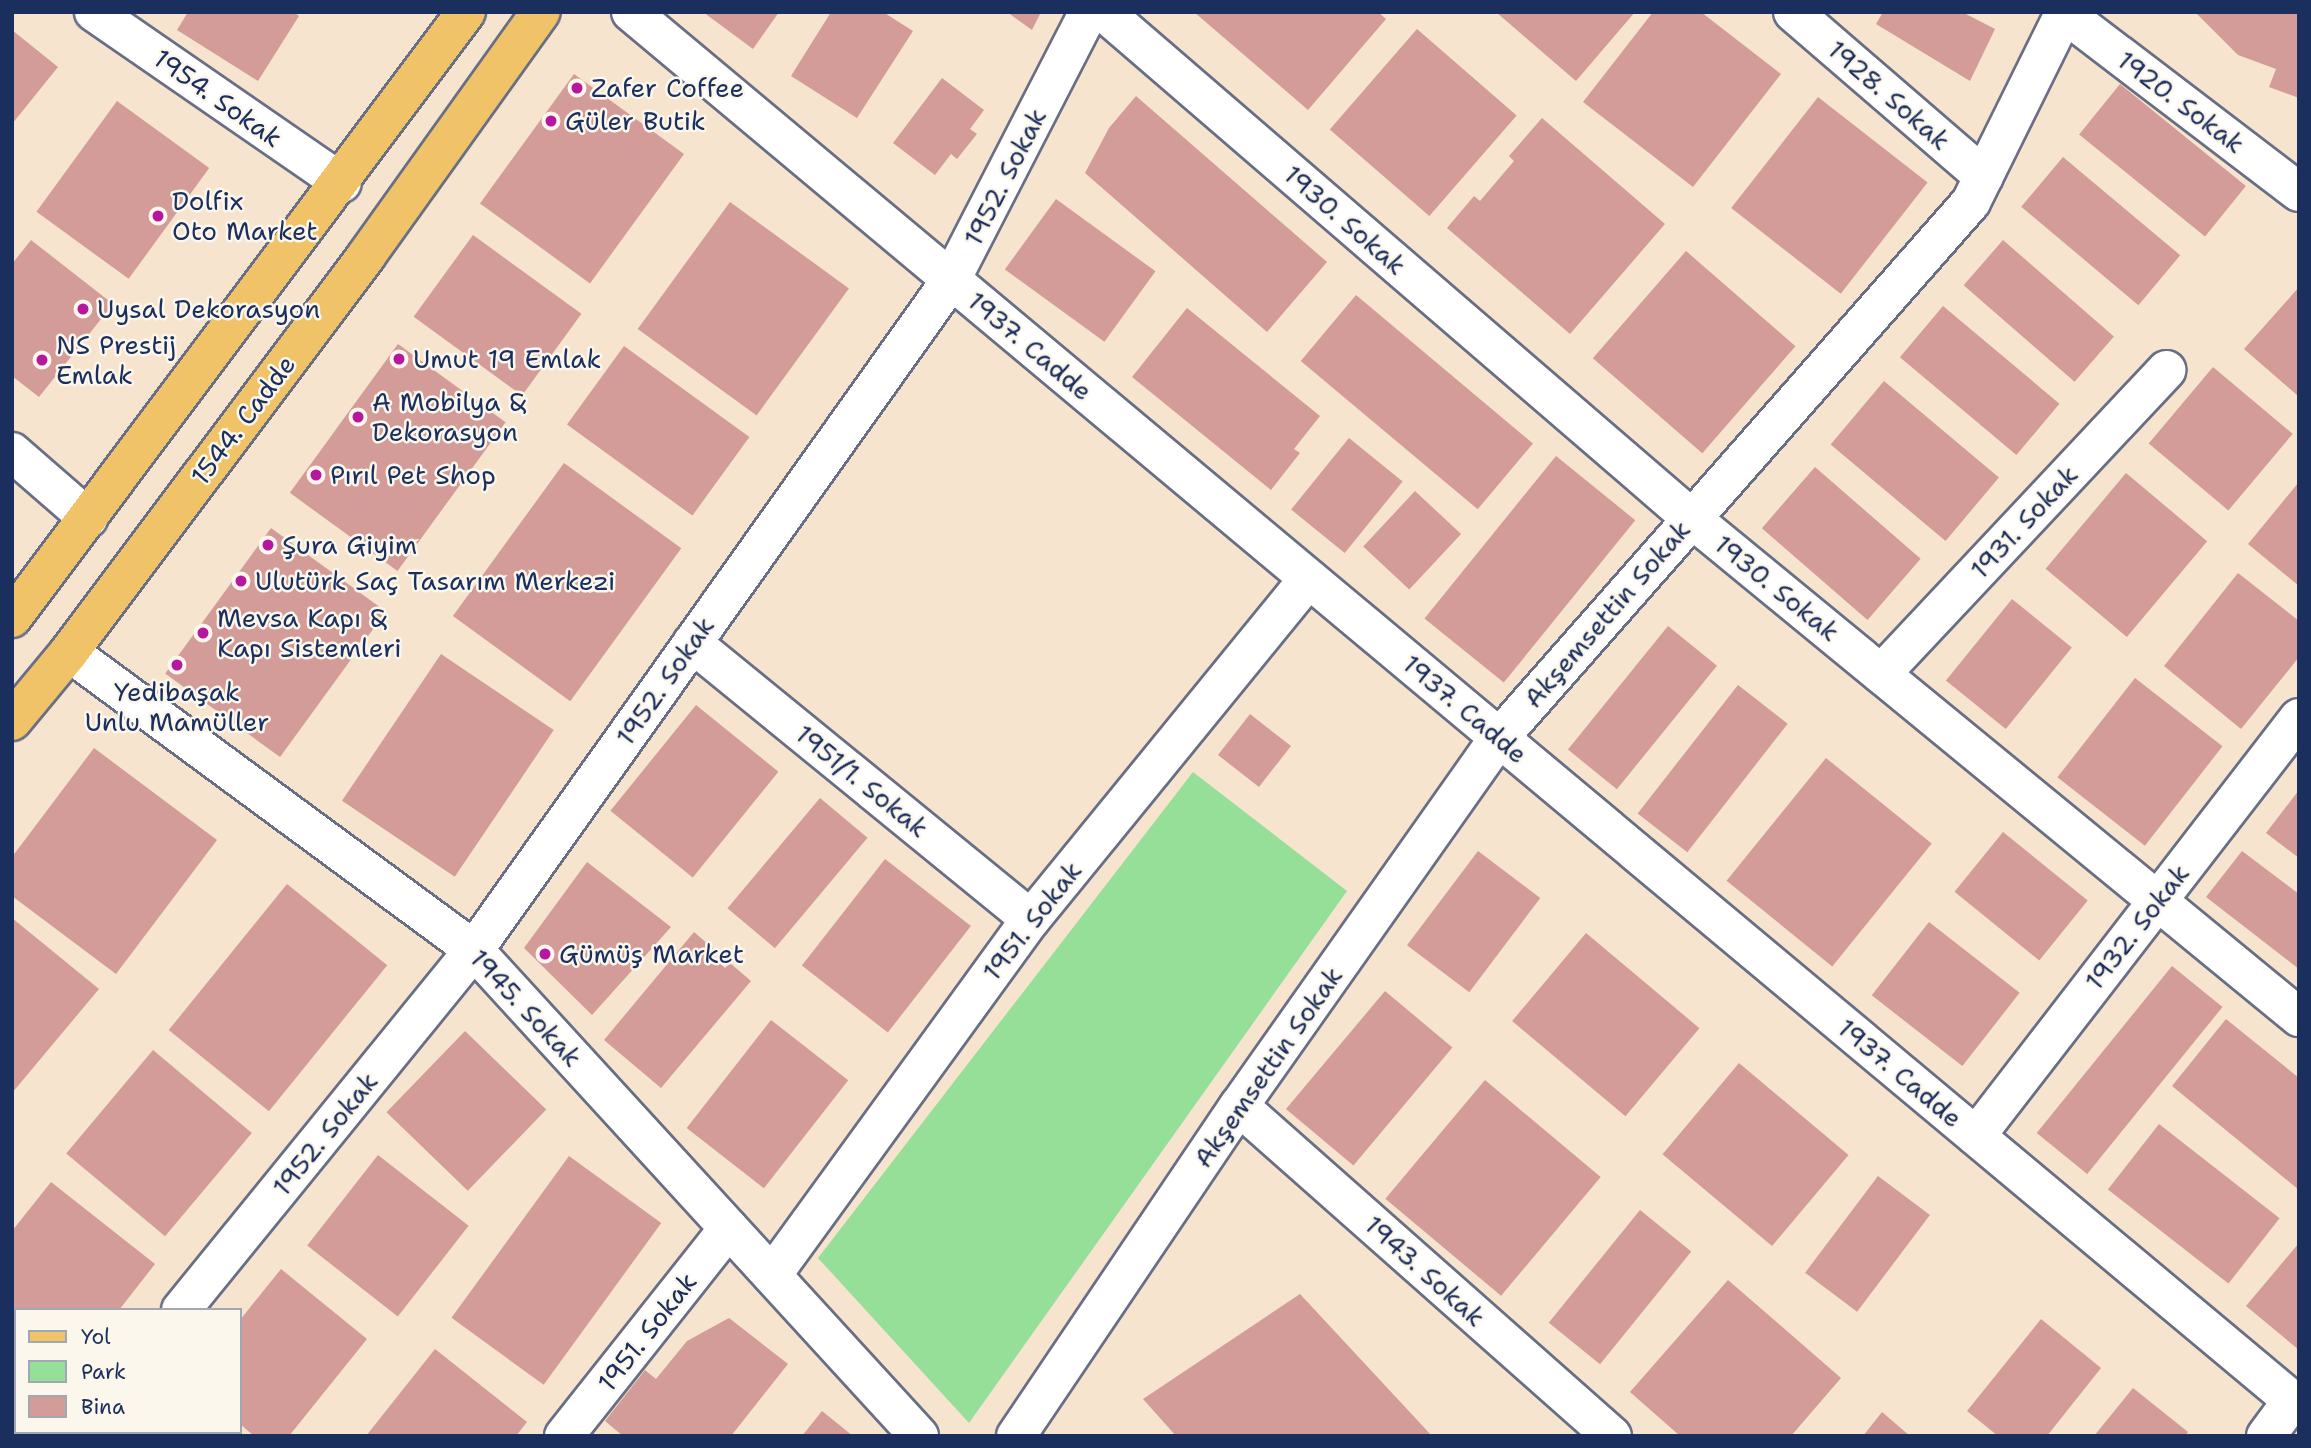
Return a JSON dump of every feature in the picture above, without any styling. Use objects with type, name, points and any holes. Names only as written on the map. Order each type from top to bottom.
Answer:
[{"type":"main road","points":[[12,618],[342,183],[466,12]]},
{"type":"main road","name":"1544. Cadde","points":[[12,721],[69,652],[541,12]]},
{"type":"street","name":"1954. Sokak","points":[[94,12],[342,183]]},
{"type":"street","name":"1937. Cadde","points":[[631,12],[2295,1404]]},
{"type":"street","name":"1952. Sokak","points":[[183,1308],[474,950],[951,280],[1090,12]]},
{"type":"street","name":"1930. Sokak","points":[[1104,12],[1692,518],[2299,1017]]},
{"type":"street","name":"1928. Sokak","points":[[1793,12],[1984,177]]},
{"type":"street","name":"Akşemsettin Sokak","points":[[1016,1436],[1239,1106],[1499,738],[1971,202],[2064,13]]},
{"type":"street","name":"1920. Sokak","points":[[2064,13],[2299,192]]},
{"type":"street","name":"1931. Sokak","points":[[1881,674],[2166,370]]},
{"type":"street","points":[[12,452],[88,518]]},
{"type":"street","name":"1951. Sokak","points":[[772,1275],[1031,919],[1308,579]]},
{"type":"street","name":"1951/1. Sokak","points":[[692,643],[1031,919]]},
{"type":"street","name":"1945. Sokak","points":[[69,652],[474,950],[919,1436]]},
{"type":"street","name":"1932. Sokak","points":[[1976,1136],[2299,718]]},
{"type":"street","name":"1943. Sokak","points":[[1239,1106],[1612,1436]]},
{"type":"street","name":"1951. Sokak","points":[[564,1436],[729,1228]]},
{"type":"street","points":[[2266,1436],[2295,1404]]},
{"type":"green space","points":[[1193,772],[1347,891],[969,1423],[818,1258]]},
{"type":"building","points":[[188,12],[294,12],[299,16],[258,81],[177,30]]},
{"type":"building","points":[[703,12],[779,12],[753,49]]},
{"type":"building","points":[[831,12],[883,12],[913,31],[857,118],[791,76]]},
{"type":"building","points":[[1007,12],[1041,12],[1032,30]]},
{"type":"building","points":[[1194,12],[1378,12],[1386,19],[1308,110]]},
{"type":"building","points":[[1496,12],[1635,12],[1576,81]]},
{"type":"building","points":[[1653,12],[1701,12],[1781,74],[1693,187],[1583,102]]},
{"type":"building","points":[[1883,12],[1962,12],[1995,29],[1970,81],[1876,24]]},
{"type":"building","points":[[2195,12],[2299,12],[2299,98],[2269,87],[2276,69],[2238,55]]},
{"type":"building","points":[[1417,29],[1517,116],[1429,216],[1330,129]]},
{"type":"building","points":[[12,30],[58,67],[12,124]]},
{"type":"building","points":[[574,74],[684,154],[590,283],[480,203]]},
{"type":"building","points":[[942,78],[984,110],[970,129],[977,134],[957,159],[951,154],[935,175],[893,143]]},
{"type":"building","points":[[2120,84],[2246,186],[2205,236],[2079,135]]},
{"type":"building","points":[[1136,96],[1327,262],[1267,332],[1085,173],[1109,128]]},
{"type":"building","points":[[1818,97],[1928,183],[1841,294],[1731,208]]},
{"type":"building","points":[[117,101],[209,168],[129,279],[36,212]]},
{"type":"building","points":[[1542,118],[1665,224],[1570,334],[1447,228],[1474,196],[1480,201],[1514,161],[1509,156]]},
{"type":"building","points":[[2063,157],[2180,255],[2138,305],[2021,207]]},
{"type":"building","points":[[1056,199],[1156,271],[1104,342],[1005,269]]},
{"type":"building","points":[[730,202],[849,288],[757,415],[638,329]]},
{"type":"building","points":[[473,235],[581,314],[522,395],[414,317]]},
{"type":"building","points":[[31,240],[113,304],[39,397],[12,376],[12,264]]},
{"type":"building","points":[[2003,240],[2114,336],[2075,382],[1964,285]]},
{"type":"building","points":[[1686,251],[1795,346],[1702,453],[1593,358]]},
{"type":"building","points":[[2299,287],[2299,393],[2297,395],[2244,349]]},
{"type":"building","points":[[1356,295],[1533,443],[1478,509],[1301,361]]},
{"type":"building","points":[[1943,306],[2059,404],[2016,455],[1900,357]]},
{"type":"building","points":[[1187,308],[1320,416],[1294,449],[1300,453],[1271,490],[1132,377]]},
{"type":"building","points":[[398,344],[506,422],[397,571],[290,493]]},
{"type":"building","points":[[624,346],[749,437],[692,516],[567,424]]},
{"type":"building","points":[[2213,367],[2293,434],[2228,510],[2149,444]]},
{"type":"building","points":[[1884,381],[1999,477],[1946,541],[1831,445]]},
{"type":"building","points":[[1349,438],[1403,481],[1345,553],[1291,509]]},
{"type":"building","points":[[1556,456],[1635,520],[1504,683],[1424,618]]},
{"type":"building","points":[[564,463],[681,548],[570,701],[453,616]]},
{"type":"building","points":[[1815,467],[1921,559],[1868,620],[1762,528]]},
{"type":"building","points":[[2126,473],[2207,541],[2127,637],[2046,569]]},
{"type":"building","points":[[2299,482],[2299,586],[2248,544]]},
{"type":"building","points":[[1415,491],[1461,534],[1409,590],[1363,547]]},
{"type":"building","points":[[271,528],[386,611],[280,757],[165,674]]},
{"type":"building","points":[[2238,573],[2299,621],[2299,657],[2241,729],[2164,666]]},
{"type":"building","points":[[2012,599],[2072,647],[2006,729],[1946,681]]},
{"type":"building","points":[[1668,626],[1717,666],[1617,789],[1568,750]]},
{"type":"building","points":[[441,654],[554,730],[455,877],[342,801]]},
{"type":"building","points":[[2135,678],[2222,746],[2145,846],[2057,777]]},
{"type":"building","points":[[1738,685],[1788,724],[1687,852],[1638,813]]},
{"type":"building","points":[[696,705],[778,772],[693,877],[610,811]]},
{"type":"building","points":[[1250,714],[1291,746],[1259,787],[1218,755]]},
{"type":"building","points":[[94,748],[217,840],[116,974],[12,896],[12,857]]},
{"type":"building","points":[[1826,758],[1932,844],[1832,966],[1727,881]]},
{"type":"building","points":[[2299,790],[2299,858],[2266,833]]},
{"type":"building","points":[[820,798],[867,838],[775,948],[727,908]]},
{"type":"building","points":[[2003,832],[2088,901],[2039,960],[1955,892]]},
{"type":"building","points":[[1478,851],[1540,898],[1469,992],[1407,945]]},
{"type":"building","points":[[2242,851],[2299,894],[2299,969],[2206,897]]},
{"type":"building","points":[[885,859],[971,926],[888,1032],[802,965]]},
{"type":"building","points":[[587,862],[671,927],[592,1015],[524,948]]},
{"type":"building","points":[[287,884],[387,965],[269,1111],[169,1030]]},
{"type":"building","points":[[12,918],[99,989],[12,1093]]},
{"type":"building","points":[[1929,922],[2020,993],[1962,1066],[1872,995]]},
{"type":"building","points":[[694,932],[716,951],[712,956],[725,968],[730,963],[751,981],[661,1088],[604,1040]]},
{"type":"building","points":[[1586,933],[1699,1028],[1625,1116],[1512,1021]]},
{"type":"building","points":[[2172,966],[2223,1007],[2087,1174],[2037,1133]]},
{"type":"building","points":[[1385,991],[1452,1048],[1353,1166],[1286,1109]]},
{"type":"building","points":[[2226,1019],[2299,1078],[2299,1190],[2172,1086]]},
{"type":"building","points":[[771,1020],[848,1080],[764,1188],[687,1128]]},
{"type":"building","points":[[465,1031],[546,1109],[468,1191],[387,1112]]},
{"type":"building","points":[[153,1050],[252,1133],[165,1236],[66,1153]]},
{"type":"building","points":[[1739,1063],[1849,1155],[1772,1246],[1663,1154]]},
{"type":"building","points":[[1485,1080],[1601,1177],[1501,1296],[1385,1199]]},
{"type":"building","points":[[2159,1124],[2280,1218],[2228,1284],[2108,1189]]},
{"type":"building","points":[[378,1155],[469,1226],[398,1316],[307,1246]]},
{"type":"building","points":[[569,1156],[661,1223],[544,1385],[451,1318]]},
{"type":"building","points":[[1878,1176],[1930,1215],[1857,1312],[1805,1273]]},
{"type":"building","points":[[51,1182],[155,1264],[121,1308],[14,1308],[12,1231]]},
{"type":"building","points":[[1640,1210],[1691,1252],[1600,1364],[1549,1323]]},
{"type":"building","points":[[2299,1243],[2299,1350],[2246,1306]]},
{"type":"building","points":[[281,1269],[367,1339],[289,1436],[254,1436],[242,1426],[242,1318]]},
{"type":"building","points":[[1728,1280],[1841,1378],[1791,1436],[1680,1436],[1630,1392]]},
{"type":"building","points":[[1300,1294],[1432,1436],[1176,1436],[1143,1399]]},
{"type":"building","points":[[729,1318],[788,1364],[731,1436],[623,1436],[605,1421],[645,1370],[656,1379],[687,1341]]},
{"type":"building","points":[[2041,1319],[2101,1368],[2047,1436],[1998,1436],[1967,1411]]},
{"type":"building","points":[[435,1349],[527,1422],[516,1436],[366,1436]]},
{"type":"building","points":[[2133,1388],[2188,1432],[2185,1436],[2094,1436]]},
{"type":"building","points":[[822,1411],[853,1436],[802,1436]]},
{"type":"building","points":[[1882,1412],[1910,1436],[1863,1436]]},
{"type":"building","points":[[149,1434],[209,1434],[209,1436]]},
{"type":"place","name":"Zafer Coffee","points":[[577,88]]},
{"type":"place","name":"Güler Butik","points":[[551,121]]},
{"type":"place","name":"Dolfix Oto Market","points":[[158,216]]},
{"type":"place","name":"Uysal Dekorasyon","points":[[83,309]]},
{"type":"place","name":"Umut 19 Emlak","points":[[399,359]]},
{"type":"place","name":"NS Prestij Emlak","points":[[42,360]]},
{"type":"place","name":"A Mobilya & Dekorasyon","points":[[358,417]]},
{"type":"place","name":"Pırıl Pet Shop","points":[[316,475]]},
{"type":"place","name":"Şura Giyim","points":[[268,545]]},
{"type":"place","name":"Ulutürk Saç Tasarım Merkezi","points":[[241,581]]},
{"type":"place","name":"Mevsa Kapı & Kapı Sistemleri","points":[[203,633]]},
{"type":"place","name":"Yedibaşak Unlu Mamüller","points":[[177,665]]},
{"type":"place","name":"Gümüş Market","points":[[545,954]]}]
